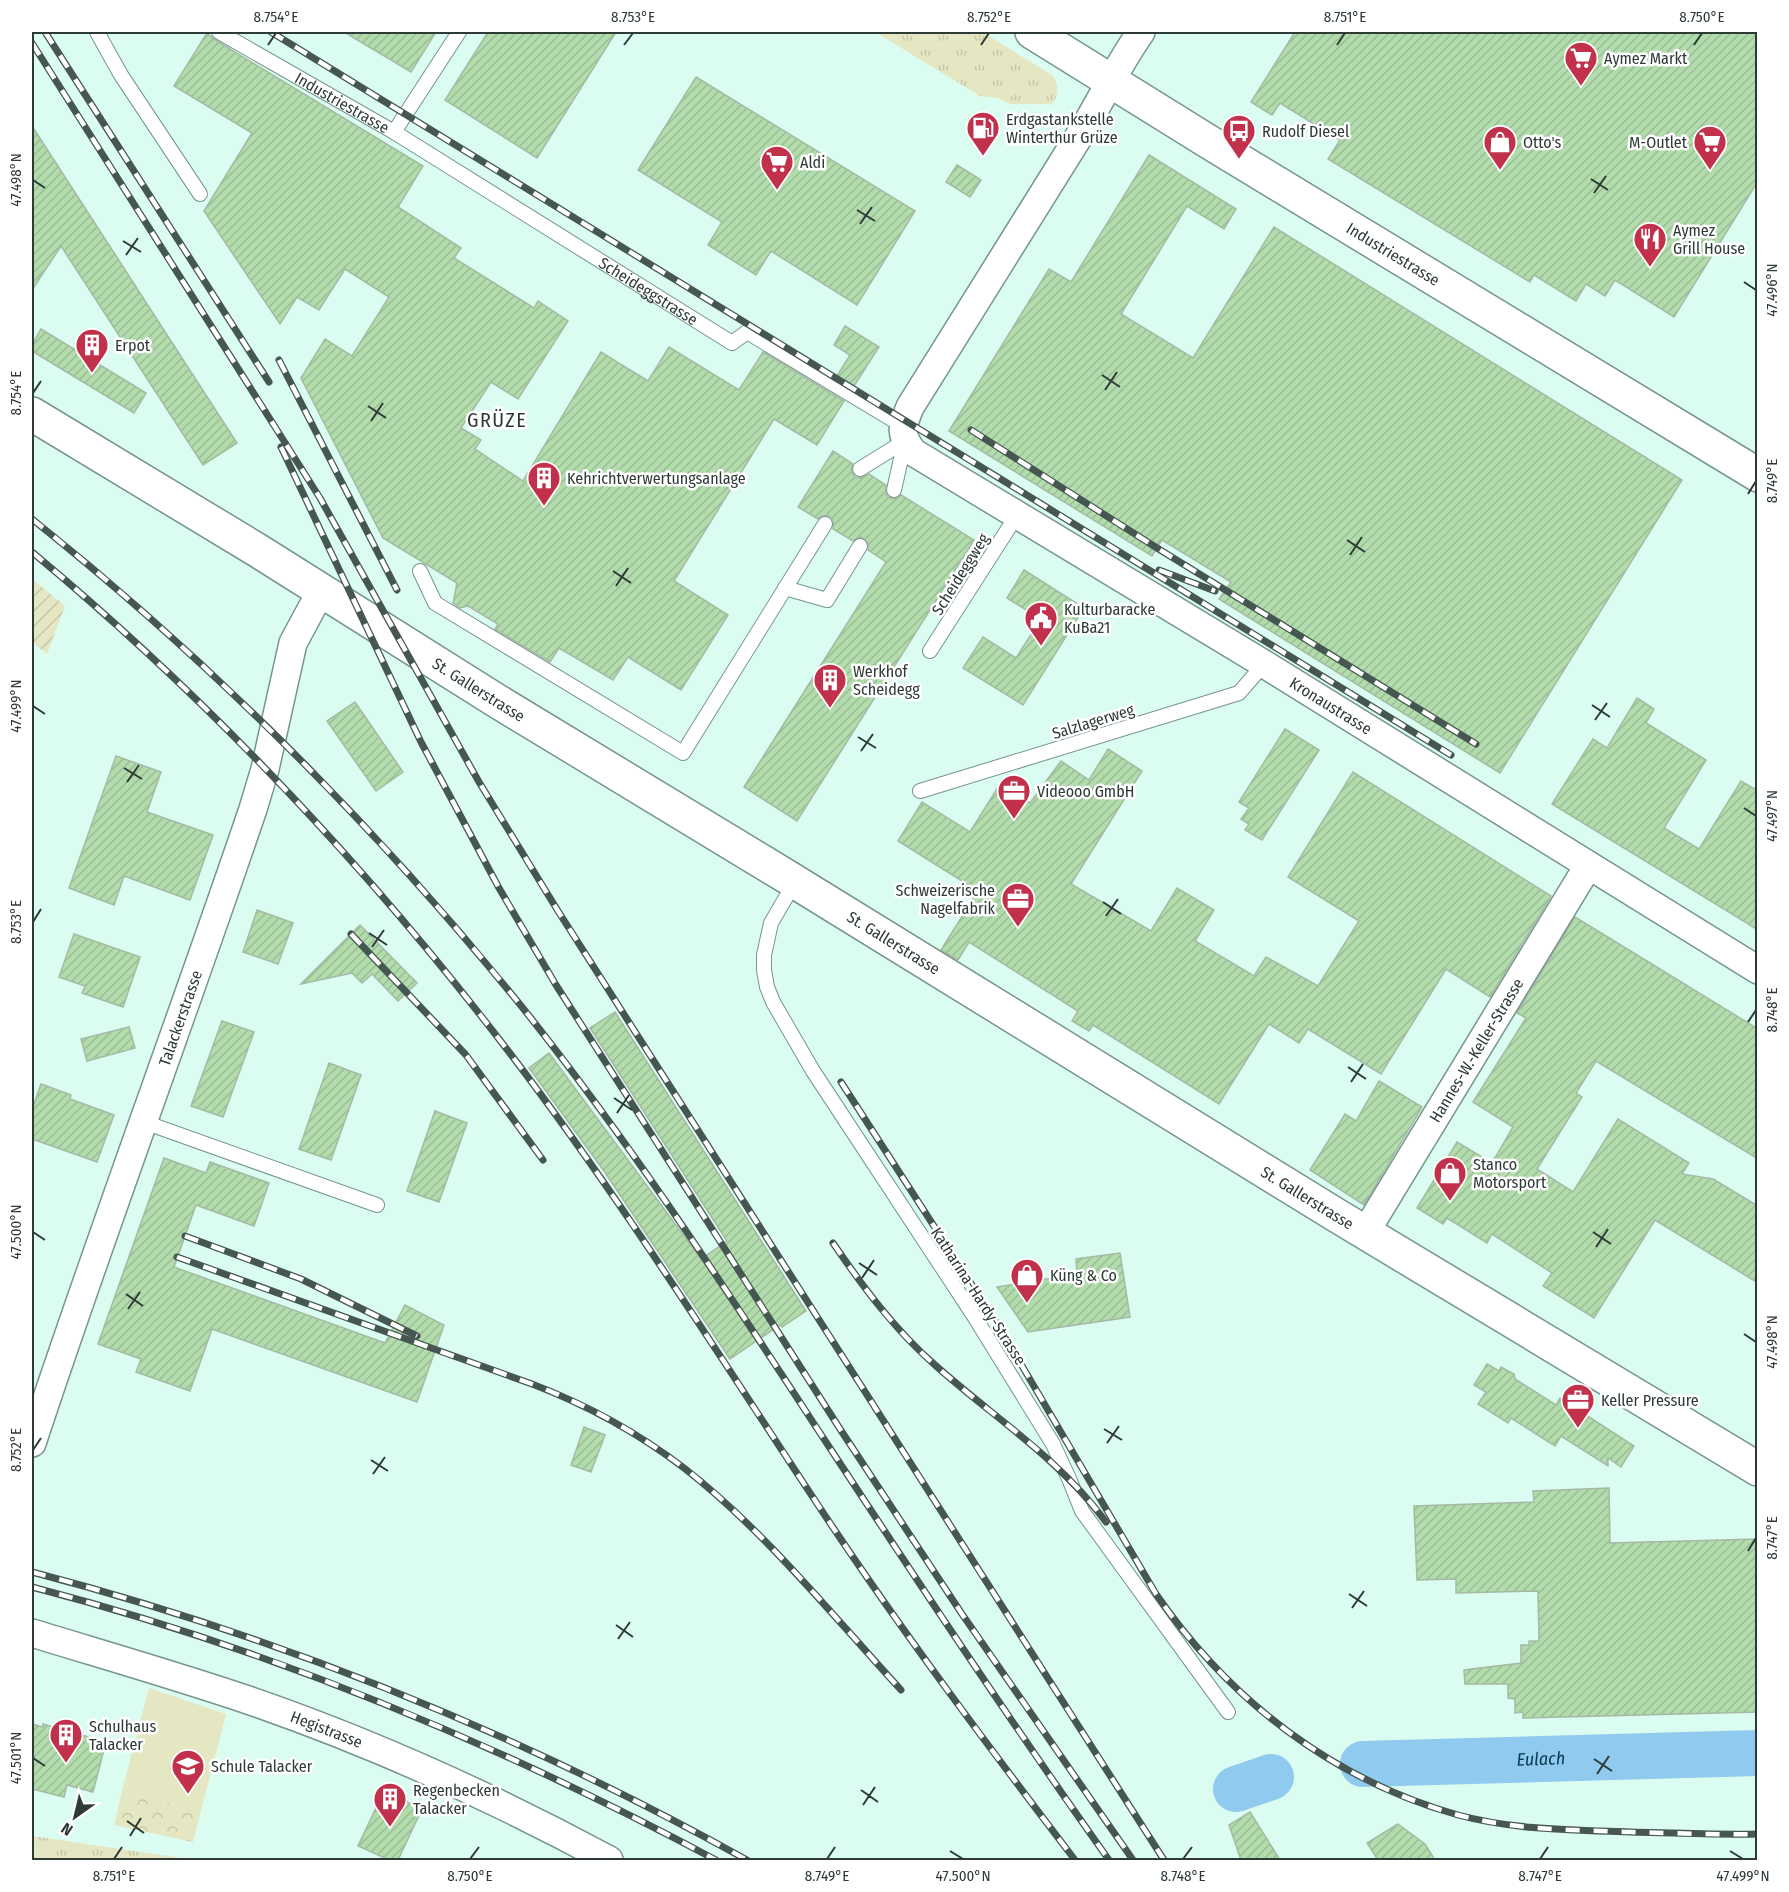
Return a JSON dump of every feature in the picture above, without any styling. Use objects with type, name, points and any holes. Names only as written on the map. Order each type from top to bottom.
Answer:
[{"type":"main road","name":"Industriestrasse","points":[[1032,32],[1758,475]]},
{"type":"main road","name":"St. Gallerstrasse","points":[[32,414],[257,550],[600,765],[795,882],[1365,1233],[1758,1469]]},
{"type":"street","points":[[904,434],[910,407],[1112,81],[1119,63],[1141,32]]},
{"type":"street","name":"Kronaustrasse","points":[[904,434],[913,452],[1264,664],[1758,970]]},
{"type":"street","name":"Talackerstrasse","points":[[32,1440],[58,1360],[253,809],[265,769],[293,643],[321,591]]},
{"type":"street","name":"Hannes-W.-Keller-Strasse","points":[[1365,1233],[1588,866]]},
{"type":"street","name":"Hegistrasse","points":[[32,1633],[193,1682],[316,1726],[464,1787],[538,1822],[609,1860]]},
{"type":"lane","points":[[97,32],[121,75],[200,194]]},
{"type":"lane","name":"Industriestrasse","points":[[219,32],[394,132],[459,32]]},
{"type":"lane","name":"Scheideggstrasse","points":[[394,132],[732,343],[747,332],[904,434]]},
{"type":"lane","points":[[860,469],[904,434]]},
{"type":"lane","points":[[894,490],[904,434]]},
{"type":"lane","name":"Scheideggweg","points":[[930,651],[1017,515]]},
{"type":"lane","points":[[420,571],[435,603],[683,753],[825,524]]},
{"type":"lane","points":[[785,588],[827,600],[860,546]]},
{"type":"lane","name":"Salzlagerweg","points":[[920,791],[1239,693],[1264,664]]},
{"type":"lane","name":"Katharina-Hardy-Strasse","points":[[795,882],[771,923],[764,955],[767,987],[773,1002],[813,1071],[967,1306],[1053,1444],[1082,1511],[1228,1712]]},
{"type":"lane","points":[[144,1122],[377,1205]]},
{"type":"green space","points":[[875,32],[982,32],[1052,75],[1057,86],[1056,97],[1052,104],[1010,104],[998,98],[980,96]]},
{"type":"green space","points":[[32,579],[65,606],[47,654],[32,642]]},
{"type":"green space","points":[[149,1688],[226,1714],[201,1811],[122,1791]]},
{"type":"green space","points":[[122,1791],[201,1811],[193,1842],[114,1825]]},
{"type":"green space","points":[[32,1836],[195,1860],[32,1860]]},
{"type":"building","points":[[344,32],[436,32],[411,72]]},
{"type":"building","points":[[488,32],[616,32],[537,158],[445,100]]},
{"type":"building","points":[[1295,32],[1758,32],[1758,181],[1674,317],[1615,280],[1605,296],[1586,284],[1576,301],[1534,275],[1530,282],[1328,159],[1340,140],[1280,103],[1272,115],[1251,102]]},
{"type":"building","points":[[207,33],[423,166],[398,207],[461,248],[454,258],[534,308],[538,301],[568,321],[518,399],[491,382],[461,428],[481,440],[475,449],[523,481],[601,352],[648,381],[669,347],[739,390],[763,352],[844,401],[817,445],[774,419],[674,581],[728,615],[681,690],[628,657],[613,680],[559,648],[550,662],[495,629],[498,624],[468,606],[460,608],[453,603],[457,583],[383,538],[301,378],[325,339],[352,356],[389,297],[345,269],[319,310],[297,297],[280,324],[204,211],[252,133],[174,86]]},
{"type":"building","name":"Aldi","points":[[696,77],[915,211],[857,305],[771,251],[756,275],[708,245],[722,222],[638,170]]},
{"type":"building","points":[[32,126],[237,443],[203,465],[61,246],[32,290]]},
{"type":"building","points":[[1149,155],[1236,209],[1224,229],[1187,206],[1121,314],[1193,358],[1274,227],[1682,480],[1500,773],[1219,599],[1231,582],[1162,540],[1152,556],[949,431],[1049,269],[1071,282]]},
{"type":"building","points":[[957,165],[981,180],[970,197],[946,182]]},
{"type":"building","points":[[845,326],[879,347],[854,386],[837,376],[850,355],[834,345]]},
{"type":"building","name":"Erpot","points":[[41,329],[146,393],[134,413],[32,351],[32,345]]},
{"type":"building","name":"Werkhof Scheidegg","points":[[833,451],[853,464],[851,470],[855,477],[861,478],[869,474],[886,485],[885,492],[888,497],[896,499],[901,495],[974,540],[797,821],[744,787],[886,562],[868,550],[869,546],[865,539],[860,537],[853,541],[833,529],[833,520],[829,516],[821,516],[818,519],[798,507]]},
{"type":"building","name":"Kulturbaracke KuBa21","points":[[1024,570],[1084,608],[1023,705],[963,668],[983,637],[1016,658],[1041,619],[1007,598]]},
{"type":"building","points":[[1637,698],[1654,709],[1646,723],[1706,760],[1664,828],[1699,849],[1741,781],[1758,791],[1758,930],[1552,804],[1593,739],[1607,748]]},
{"type":"building","points":[[355,702],[403,772],[376,791],[327,721]]},
{"type":"building","points":[[1285,729],[1319,750],[1262,840],[1245,830],[1249,824],[1241,819],[1249,808],[1239,802]]},
{"type":"building","points":[[1108,749],[1142,771],[1071,884],[1151,931],[1177,888],[1214,910],[1195,941],[1254,976],[1266,957],[1318,986],[1359,921],[1288,877],[1353,772],[1551,896],[1490,997],[1446,969],[1381,1074],[1308,1029],[1299,1043],[1269,1024],[1219,1104],[1093,1025],[1089,1031],[1072,1021],[1078,1011],[969,942],[958,960],[941,950],[978,891],[898,841],[922,802],[970,832],[1000,784],[1030,803],[1061,761],[1089,780]]},
{"type":"building","points":[[116,756],[161,772],[147,812],[213,835],[190,900],[124,876],[114,905],[69,888]]},
{"type":"building","points":[[257,910],[293,923],[278,964],[243,952]]},
{"type":"building","points":[[1575,917],[1758,1029],[1758,1159],[1596,1061],[1576,1093],[1582,1097],[1537,1169],[1573,1192],[1618,1119],[1689,1163],[1682,1174],[1713,1179],[1758,1206],[1758,1283],[1655,1220],[1594,1318],[1543,1286],[1552,1273],[1492,1234],[1487,1243],[1447,1218],[1443,1224],[1417,1208],[1457,1142],[1492,1163],[1513,1127],[1473,1102],[1526,1018],[1517,1013]]},
{"type":"building","points":[[360,925],[417,983],[398,1001],[372,974],[362,983],[352,973],[301,984]]},
{"type":"building","points":[[74,934],[140,957],[123,1007],[82,993],[85,986],[59,977]]},
{"type":"building","points":[[615,1012],[806,1311],[782,1327],[780,1325],[730,1359],[604,1171],[529,1068],[549,1053],[701,1259],[727,1241],[590,1028]]},
{"type":"building","points":[[222,1021],[254,1032],[223,1117],[191,1106]]},
{"type":"building","points":[[129,1027],[135,1048],[87,1061],[81,1039]]},
{"type":"building","points":[[329,1063],[361,1075],[331,1160],[299,1149]]},
{"type":"building","points":[[1379,1081],[1422,1107],[1364,1205],[1310,1170],[1345,1114],[1356,1121]]},
{"type":"building","points":[[41,1084],[71,1095],[70,1099],[114,1115],[97,1162],[32,1139],[32,1110]]},
{"type":"building","points":[[435,1111],[467,1123],[439,1202],[407,1191]]},
{"type":"building","points":[[164,1158],[206,1173],[210,1162],[269,1183],[254,1226],[196,1205],[174,1267],[385,1343],[405,1305],[444,1325],[417,1402],[212,1329],[190,1391],[136,1372],[141,1359],[98,1344]]},
{"type":"building","points":[[1120,1253],[1130,1317],[1028,1332],[997,1287],[1077,1274],[1076,1259]]},
{"type":"building","points":[[1487,1364],[1499,1371],[1501,1367],[1514,1374],[1515,1379],[1556,1405],[1560,1398],[1634,1446],[1621,1467],[1608,1458],[1608,1466],[1561,1436],[1555,1446],[1511,1418],[1508,1423],[1478,1404],[1486,1392],[1474,1385]]},
{"type":"building","points":[[584,1427],[605,1435],[591,1472],[571,1465]]},
{"type":"building","points":[[1609,1488],[1610,1543],[1758,1539],[1758,1712],[1523,1718],[1523,1712],[1515,1713],[1515,1699],[1508,1698],[1508,1684],[1465,1684],[1464,1670],[1521,1663],[1521,1645],[1529,1645],[1529,1641],[1539,1641],[1538,1591],[1456,1593],[1456,1579],[1417,1580],[1414,1506],[1534,1502],[1533,1491]]},
{"type":"building","name":"Schulhaus Talacker","points":[[32,1724],[43,1727],[43,1724],[106,1742],[93,1792],[67,1785],[64,1797],[32,1789]]},
{"type":"building","name":"Regenbecken Talacker","points":[[384,1791],[422,1809],[398,1860],[389,1860],[358,1846]]},
{"type":"building","points":[[1250,1812],[1280,1860],[1241,1860],[1229,1825]]},
{"type":"building","points":[[1398,1824],[1425,1844],[1435,1860],[1378,1860],[1367,1843]]},
{"type":"waterway","name":"Eulach","points":[[1363,1764],[1758,1753]]},
{"type":"waterway","name":"Eulach","points":[[1236,1789],[1271,1777]]},
{"type":"railway","points":[[45,32],[269,382]]},
{"type":"railway","points":[[271,32],[1451,755]]},
{"type":"railway","points":[[32,43],[320,498],[479,782],[558,911],[1164,1860]]},
{"type":"railway","points":[[279,360],[397,590]]},
{"type":"railway","points":[[971,430],[1157,548],[1476,744]]},
{"type":"railway","points":[[281,447],[421,742],[499,888],[556,985],[842,1432],[962,1614],[1133,1860]]},
{"type":"railway","points":[[32,519],[163,629],[288,747],[406,872],[518,1002],[599,1107],[675,1215],[964,1649],[1109,1860]]},
{"type":"railway","points":[[32,552],[162,666],[284,788],[343,852],[456,984],[552,1109],[594,1168],[891,1611],[1075,1860]]},
{"type":"railway","points":[[1159,570],[1215,591]]},
{"type":"railway","points":[[351,934],[466,1055],[543,1160]]},
{"type":"railway","points":[[841,1082],[1001,1330],[1156,1594],[1216,1668],[1251,1701],[1288,1731],[1327,1758],[1368,1781],[1412,1800],[1458,1815],[1500,1824],[1587,1831],[1758,1834]]},
{"type":"railway","points":[[185,1236],[301,1279],[417,1336]]},
{"type":"railway","points":[[833,1243],[868,1292],[920,1352],[1047,1458],[1088,1499],[1106,1522]]},
{"type":"railway","points":[[177,1257],[532,1384],[592,1410],[630,1431],[684,1468],[742,1518],[797,1574],[901,1690]]},
{"type":"railway","points":[[32,1572],[217,1627],[398,1694],[488,1731],[575,1771],[747,1860]]},
{"type":"railway","points":[[32,1587],[209,1640],[382,1703],[551,1777],[716,1860]]},
{"type":"place","name":"Aymez Markt","points":[[1581,87]]},
{"type":"place","name":"Erdgastankstelle Winterthur Grüze","points":[[983,157]]},
{"type":"place","name":"Rudolf Diesel","points":[[1239,160]]},
{"type":"place","name":"Otto's","points":[[1500,171]]},
{"type":"place","name":"M-Outlet","points":[[1710,171]]},
{"type":"place","name":"Aldi","points":[[777,191]]},
{"type":"place","name":"Aymez Grill House","points":[[1650,268]]},
{"type":"place","name":"Erpot","points":[[92,374]]},
{"type":"place","name":"Kehrichtverwertungsanlage","points":[[544,507]]},
{"type":"place","name":"Kulturbaracke KuBa21","points":[[1041,647]]},
{"type":"place","name":"Werkhof Scheidegg","points":[[830,709]]},
{"type":"place","name":"Videooo GmbH","points":[[1014,820]]},
{"type":"place","name":"Schweizerische Nagelfabrik","points":[[1018,928]]},
{"type":"place","name":"Stanco Motorsport","points":[[1450,1202]]},
{"type":"place","name":"Küng & Co","points":[[1027,1304]]},
{"type":"place","name":"Keller Pressure","points":[[1578,1429]]},
{"type":"place","name":"Schulhaus Talacker","points":[[66,1764]]},
{"type":"place","name":"Schule Talacker","points":[[188,1795]]},
{"type":"place","name":"Regenbecken Talacker","points":[[390,1828]]},
{"type":"district","name":"GRÜZE","points":[[497,420]]}]
